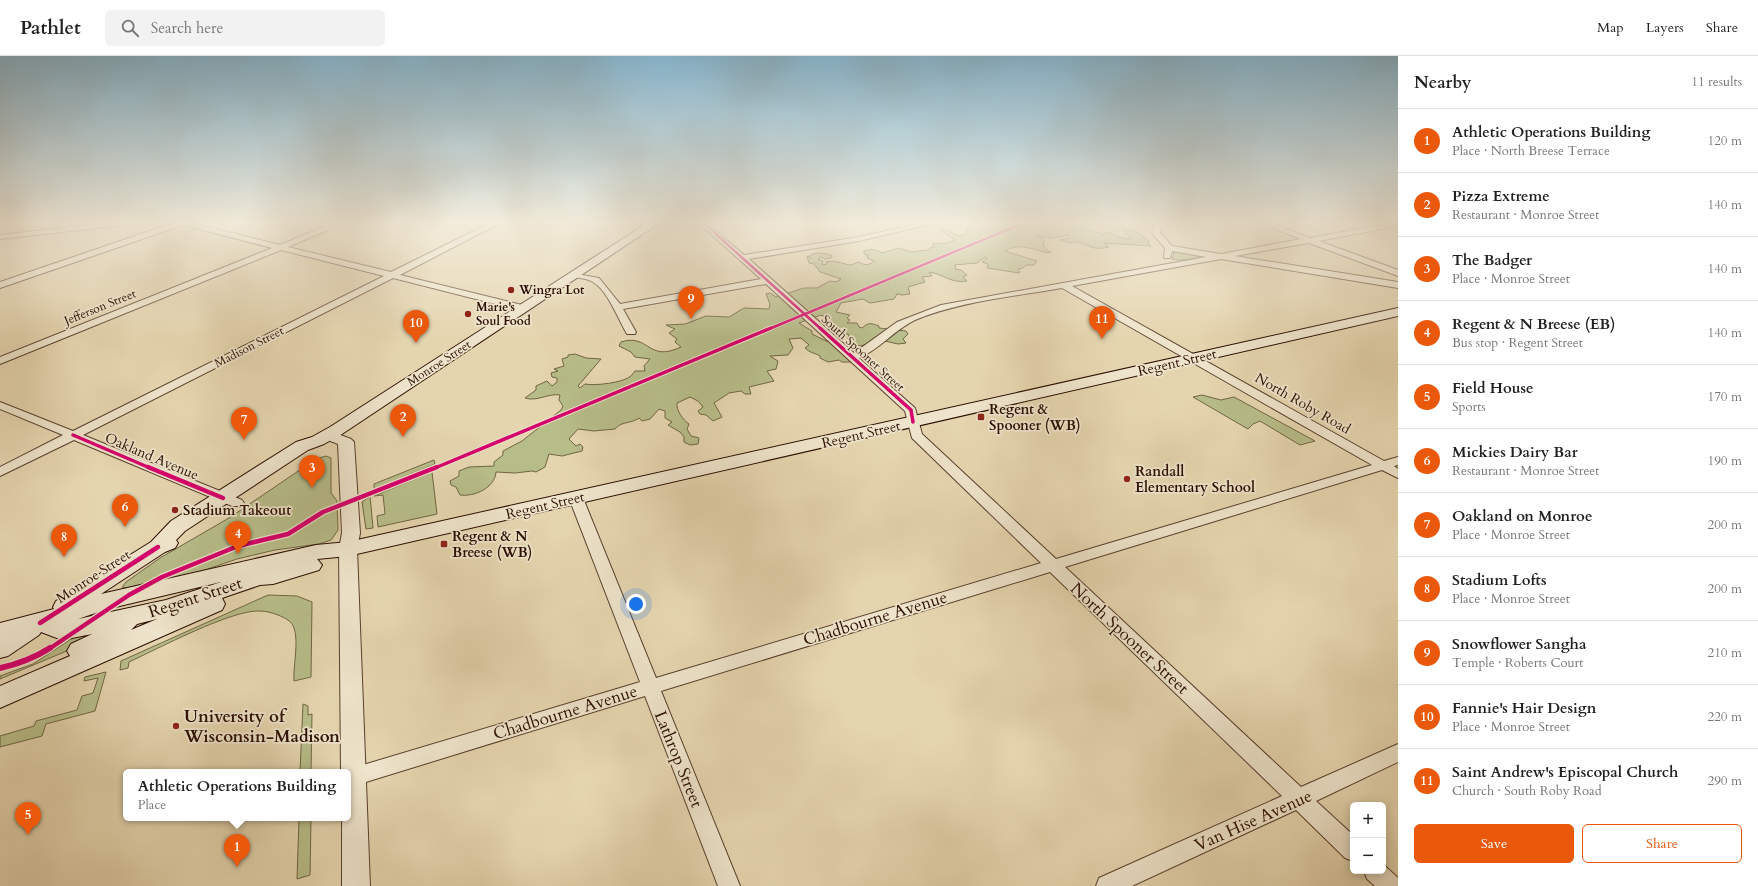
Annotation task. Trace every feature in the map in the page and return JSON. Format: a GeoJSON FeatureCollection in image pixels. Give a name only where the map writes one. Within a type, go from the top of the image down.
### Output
{"type":"FeatureCollection","features":[{"type":"Feature","properties":{"kind":"main road","name":"Monroe Street"},"geometry":{"type":"LineString","coordinates":[[0,649],[158,548],[191,532],[230,500],[316,451],[327,438],[356,417],[596,261]]}},
{"type":"Feature","properties":{"kind":"main road","name":"Regent Street"},"geometry":{"type":"LineString","coordinates":[[0,632],[40,623],[105,601],[246,568],[316,552],[348,549],[1398,312]]}},
{"type":"Feature","properties":{"kind":"main road","name":"Regent Street"},"geometry":{"type":"LineString","coordinates":[[40,623],[62,631],[168,608],[259,577],[273,576],[315,564],[348,549]]}},
{"type":"Feature","properties":{"kind":"main road"},"geometry":{"type":"LineString","coordinates":[[0,685],[86,648],[158,602],[218,582],[246,568]]}},
{"type":"Feature","properties":{"kind":"main road"},"geometry":{"type":"LineString","coordinates":[[0,697],[259,585],[273,576]]}},
{"type":"Feature","properties":{"kind":"street"},"geometry":{"type":"LineString","coordinates":[[0,285],[70,261]]}},
{"type":"Feature","properties":{"kind":"street","name":"Jefferson Street"},"geometry":{"type":"LineString","coordinates":[[0,361],[245,261]]}},
{"type":"Feature","properties":{"kind":"street"},"geometry":{"type":"LineString","coordinates":[[333,261],[523,308]]}},
{"type":"Feature","properties":{"kind":"street","name":"Madison Street"},"geometry":{"type":"LineString","coordinates":[[0,472],[419,261]]}},
{"type":"Feature","properties":{"kind":"street","name":"South Spooner Street"},"geometry":{"type":"LineString","coordinates":[[746,261],[911,410],[912,422]]}},
{"type":"Feature","properties":{"kind":"street"},"geometry":{"type":"LineString","coordinates":[[1162,267],[1164,261]]}},
{"type":"Feature","properties":{"kind":"street"},"geometry":{"type":"LineString","coordinates":[[852,357],[863,353],[870,346],[895,328],[927,312],[964,302],[1198,261]]}},
{"type":"Feature","properties":{"kind":"street"},"geometry":{"type":"LineString","coordinates":[[1243,261],[1398,286]]}},
{"type":"Feature","properties":{"kind":"street"},"geometry":{"type":"LineString","coordinates":[[1365,261],[1398,273]]}},
{"type":"Feature","properties":{"kind":"street"},"geometry":{"type":"LineString","coordinates":[[574,275],[596,281],[616,307],[631,332]]}},
{"type":"Feature","properties":{"kind":"street"},"geometry":{"type":"LineString","coordinates":[[616,307],[768,281]]}},
{"type":"Feature","properties":{"kind":"street","name":"North Roby Road"},"geometry":{"type":"LineString","coordinates":[[1063,285],[1398,474]]}},
{"type":"Feature","properties":{"kind":"street","name":"Oakland Avenue"},"geometry":{"type":"LineString","coordinates":[[0,405],[230,500]]}},
{"type":"Feature","properties":{"kind":"street","name":"North Spooner Street"},"geometry":{"type":"LineString","coordinates":[[912,422],[916,435],[1350,847]]}},
{"type":"Feature","properties":{"kind":"street"},"geometry":{"type":"LineString","coordinates":[[327,438],[346,442],[351,533],[348,549],[356,886]]}},
{"type":"Feature","properties":{"kind":"street","name":"Chadbourne Avenue"},"geometry":{"type":"LineString","coordinates":[[353,777],[1052,564],[1398,461]]}},
{"type":"Feature","properties":{"kind":"street","name":"Lathrop Street"},"geometry":{"type":"LineString","coordinates":[[576,498],[729,886]]}},
{"type":"Feature","properties":{"kind":"street","name":"Van Hise Avenue"},"geometry":{"type":"LineString","coordinates":[[1107,886],[1398,753]]}},
{"type":"Feature","properties":{"kind":"street"},"geometry":{"type":"LineString","coordinates":[[1378,874],[1390,886]]}},
{"type":"Feature","properties":{"kind":"green space"},"geometry":{"type":"Polygon","coordinates":[[[808,261],[822,261],[822,265],[827,264],[826,262],[832,261],[852,265],[859,262],[869,264],[874,261],[980,261],[977,263],[954,265],[956,267],[955,269],[961,270],[967,275],[963,277],[967,281],[962,282],[952,280],[929,272],[932,276],[922,277],[925,282],[908,287],[910,294],[897,294],[894,299],[870,303],[863,299],[841,303],[836,312],[850,315],[847,318],[850,320],[847,323],[857,323],[859,327],[862,328],[868,324],[872,324],[879,326],[879,328],[906,331],[908,334],[903,339],[906,343],[898,344],[885,341],[859,346],[848,339],[848,334],[843,335],[837,330],[832,332],[825,330],[824,327],[827,325],[821,323],[827,318],[821,315],[799,323],[812,331],[812,334],[826,341],[831,341],[853,362],[842,362],[839,360],[828,362],[805,348],[809,345],[801,338],[789,339],[793,348],[788,355],[770,356],[778,361],[776,369],[767,371],[774,381],[749,387],[751,394],[745,394],[741,391],[729,393],[714,403],[722,417],[713,421],[706,415],[700,414],[698,411],[703,407],[698,401],[690,397],[677,403],[680,415],[689,424],[687,429],[691,436],[699,438],[698,444],[690,445],[684,442],[684,437],[680,432],[668,425],[672,422],[665,418],[665,411],[659,409],[650,419],[642,421],[639,418],[617,426],[615,429],[594,431],[578,429],[569,439],[576,446],[580,444],[583,447],[582,451],[562,456],[549,454],[545,467],[536,472],[496,472],[495,478],[488,487],[477,493],[466,495],[460,495],[456,487],[451,485],[450,481],[459,476],[459,471],[469,467],[494,466],[494,462],[503,455],[503,451],[522,441],[561,410],[563,406],[559,400],[560,395],[551,395],[534,399],[525,398],[536,390],[536,386],[547,381],[552,386],[557,382],[557,378],[552,377],[551,373],[558,371],[554,369],[564,366],[562,359],[568,357],[568,355],[575,354],[586,358],[601,359],[578,386],[580,388],[585,384],[601,384],[622,380],[631,376],[635,371],[645,371],[644,366],[650,359],[635,357],[631,352],[619,346],[621,342],[631,340],[638,341],[661,352],[670,351],[681,347],[675,342],[677,339],[669,333],[675,329],[666,325],[685,324],[706,316],[729,317],[744,308],[769,309],[770,304],[766,294],[770,293],[776,297],[804,288],[817,288],[830,281],[836,282],[841,279],[820,272],[814,264],[809,263],[808,261]]]}},
{"type":"Feature","properties":{"kind":"green space"},"geometry":{"type":"Polygon","coordinates":[[[984,261],[1037,261],[1034,265],[1026,265],[1023,268],[1018,269],[1020,272],[1019,273],[987,268],[988,264],[982,262],[984,261]]]}},
{"type":"Feature","properties":{"kind":"green space"},"geometry":{"type":"Polygon","coordinates":[[[1202,395],[1221,400],[1234,397],[1315,441],[1300,445],[1260,421],[1253,424],[1248,429],[1193,397],[1202,395]]]}},
{"type":"Feature","properties":{"kind":"green space"},"geometry":{"type":"Polygon","coordinates":[[[326,456],[331,458],[331,493],[337,501],[338,530],[331,540],[319,544],[275,550],[237,559],[202,571],[127,588],[122,587],[126,582],[160,558],[229,518],[316,459],[326,456]]]}},
{"type":"Feature","properties":{"kind":"green space"},"geometry":{"type":"Polygon","coordinates":[[[434,460],[435,464],[374,489],[374,484],[434,460]]]}},
{"type":"Feature","properties":{"kind":"green space"},"geometry":{"type":"Polygon","coordinates":[[[432,472],[437,514],[378,527],[377,516],[385,514],[383,495],[374,496],[432,472]]]}},
{"type":"Feature","properties":{"kind":"green space"},"geometry":{"type":"Polygon","coordinates":[[[370,496],[373,528],[366,529],[362,502],[370,496]]]}},
{"type":"Feature","properties":{"kind":"green space"},"geometry":{"type":"Polygon","coordinates":[[[268,595],[297,596],[312,602],[311,677],[294,681],[296,640],[292,623],[278,615],[260,611],[232,616],[195,631],[129,662],[128,668],[120,670],[121,661],[268,595]]]}},
{"type":"Feature","properties":{"kind":"green space"},"geometry":{"type":"Polygon","coordinates":[[[92,632],[92,635],[69,650],[0,679],[0,676],[33,664],[74,637],[92,632]]]}},
{"type":"Feature","properties":{"kind":"green space"},"geometry":{"type":"Polygon","coordinates":[[[106,672],[95,711],[46,724],[42,736],[0,747],[0,736],[34,726],[36,721],[77,710],[82,696],[93,693],[98,678],[84,681],[85,677],[106,672]]]}},
{"type":"Feature","properties":{"kind":"green space"},"geometry":{"type":"Polygon","coordinates":[[[303,704],[308,706],[308,715],[312,714],[311,769],[300,769],[303,704]]]}},
{"type":"Feature","properties":{"kind":"green space"},"geometry":{"type":"Polygon","coordinates":[[[299,821],[311,821],[310,875],[297,879],[299,821]]]}},
{"type":"Feature","properties":{"kind":"cycle path"},"geometry":{"type":"LineString","coordinates":[[746,261],[911,410],[913,422]]}},
{"type":"Feature","properties":{"kind":"cycle path"},"geometry":{"type":"LineString","coordinates":[[0,668],[16,665],[36,657],[129,595],[162,577],[238,546],[288,534],[323,512],[431,469],[933,261]]}},
{"type":"Feature","properties":{"kind":"cycle path"},"geometry":{"type":"LineString","coordinates":[[73,435],[223,498]]}},
{"type":"Feature","properties":{"kind":"cycle path"},"geometry":{"type":"LineString","coordinates":[[40,623],[158,547]]}},
{"type":"Feature","properties":{"kind":"place","name":"Wingra Lot"},"geometry":{"type":"Point","coordinates":[511,290]}},
{"type":"Feature","properties":{"kind":"place","name":"Marie's Soul Food"},"geometry":{"type":"Point","coordinates":[468,314]}},
{"type":"Feature","properties":{"kind":"place","name":"Snowflower Sangha"},"geometry":{"type":"Point","coordinates":[691,319]}},
{"type":"Feature","properties":{"kind":"place","name":"Saint Andrew's Episcopal Church"},"geometry":{"type":"Point","coordinates":[1102,339]}},
{"type":"Feature","properties":{"kind":"place","name":"Fannie's Hair Design"},"geometry":{"type":"Point","coordinates":[416,343]}},
{"type":"Feature","properties":{"kind":"place","name":"Regent & Spooner (WB)"},"geometry":{"type":"Point","coordinates":[981,417]}},
{"type":"Feature","properties":{"kind":"place","name":"Pizza Extreme"},"geometry":{"type":"Point","coordinates":[403,437]}},
{"type":"Feature","properties":{"kind":"place","name":"Oakland on Monroe"},"geometry":{"type":"Point","coordinates":[244,440]}},
{"type":"Feature","properties":{"kind":"place","name":"Randall Elementary School"},"geometry":{"type":"Point","coordinates":[1127,479]}},
{"type":"Feature","properties":{"kind":"place","name":"The Badger"},"geometry":{"type":"Point","coordinates":[312,488]}},
{"type":"Feature","properties":{"kind":"place","name":"Stadium Takeout"},"geometry":{"type":"Point","coordinates":[175,510]}},
{"type":"Feature","properties":{"kind":"place","name":"Mickies Dairy Bar"},"geometry":{"type":"Point","coordinates":[125,527]}},
{"type":"Feature","properties":{"kind":"place","name":"Regent & N Breese (WB)"},"geometry":{"type":"Point","coordinates":[444,544]}},
{"type":"Feature","properties":{"kind":"place","name":"Regent & N Breese (EB)"},"geometry":{"type":"Point","coordinates":[238,554]}},
{"type":"Feature","properties":{"kind":"place","name":"Stadium Lofts"},"geometry":{"type":"Point","coordinates":[64,557]}},
{"type":"Feature","properties":{"kind":"place","name":"University of Wisconsin-Madison"},"geometry":{"type":"Point","coordinates":[176,726]}},
{"type":"Feature","properties":{"kind":"place","name":"Field House"},"geometry":{"type":"Point","coordinates":[28,835]}},
{"type":"Feature","properties":{"kind":"place","name":"Athletic Operations Building"},"geometry":{"type":"Point","coordinates":[237,867]}}]}
